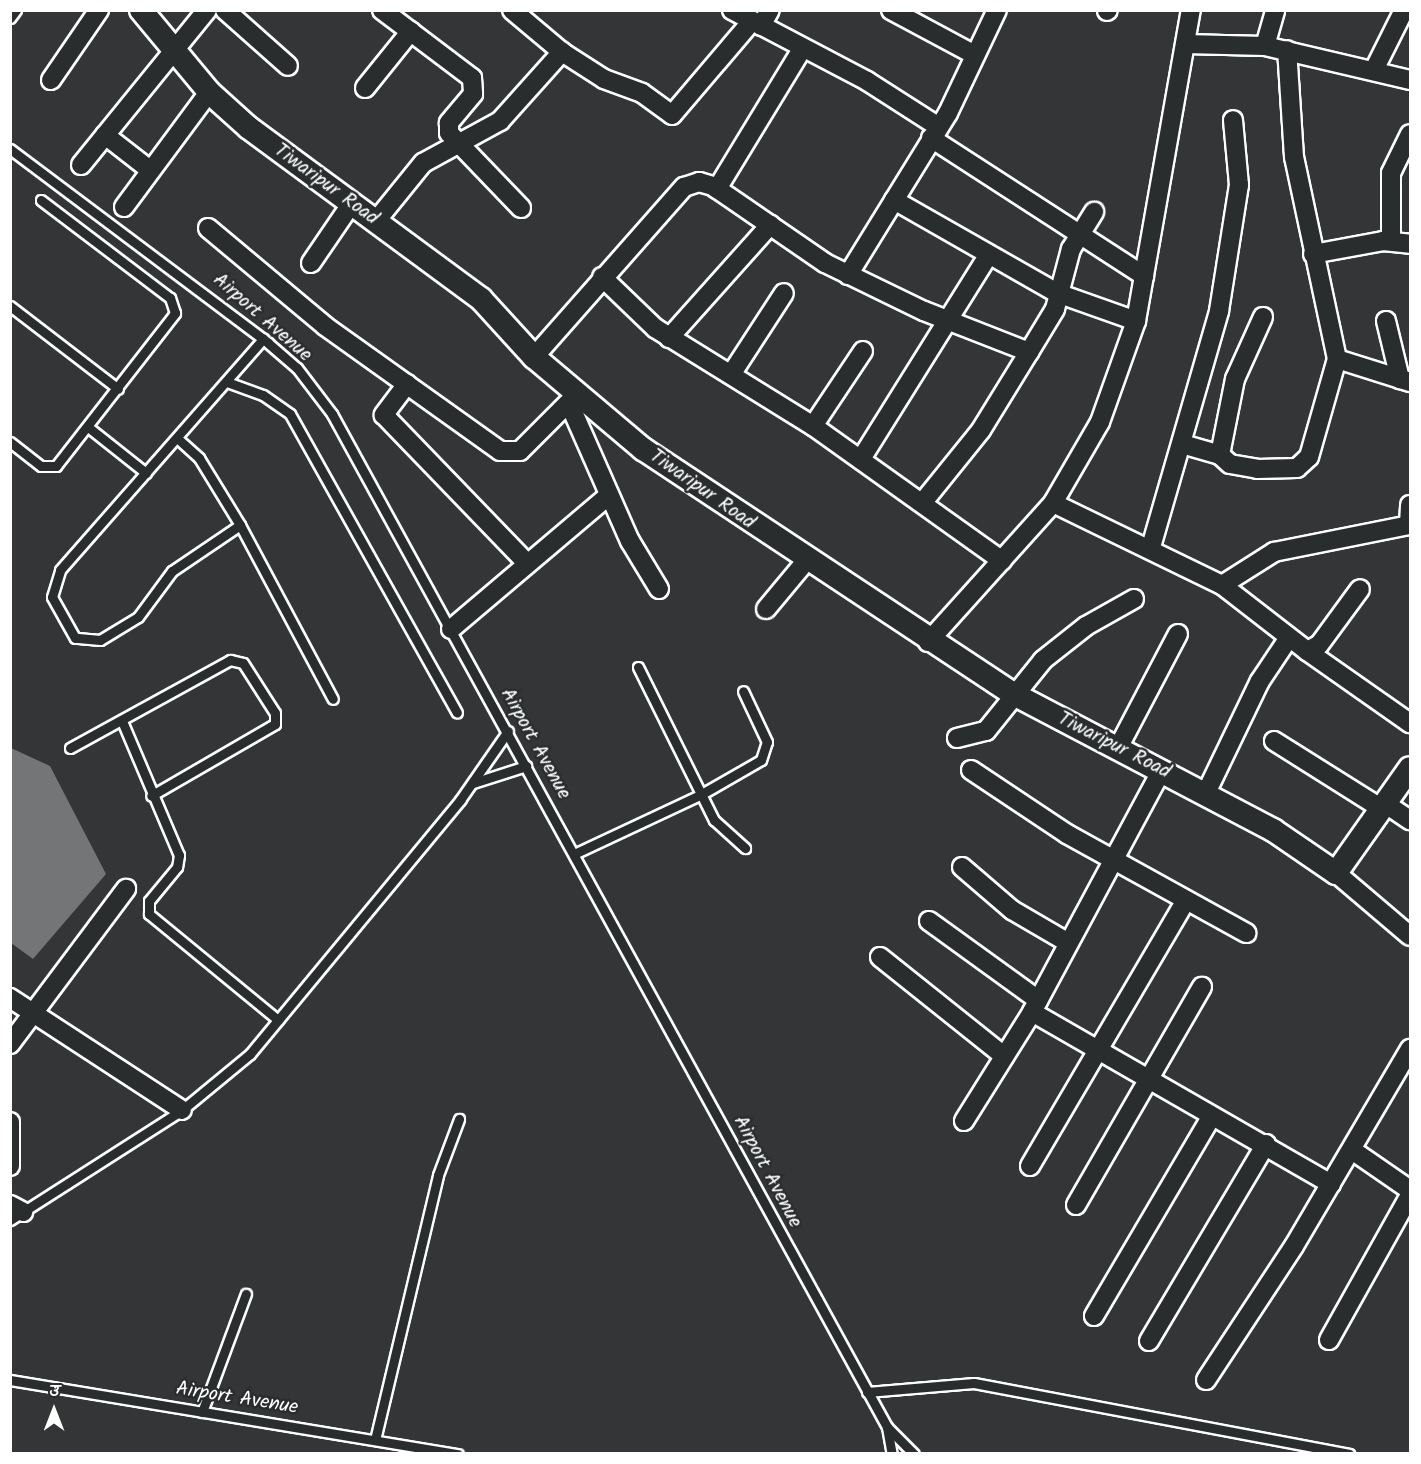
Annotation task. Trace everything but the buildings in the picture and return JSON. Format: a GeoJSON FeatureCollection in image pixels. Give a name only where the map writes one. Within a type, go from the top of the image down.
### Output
{"type":"FeatureCollection","features":[{"type":"Feature","properties":{"kind":"street"},"geometry":{"type":"LineString","coordinates":[[51,81],[99,10]]}},
{"type":"Feature","properties":{"kind":"street","name":"Tiwaripur Road"},"geometry":{"type":"LineString","coordinates":[[141,10],[209,92],[249,128],[481,299],[572,399],[669,468],[928,642],[1012,693],[1117,750],[1206,793],[1336,873]]}},
{"type":"Feature","properties":{"kind":"street"},"geometry":{"type":"LineString","coordinates":[[81,165],[207,10]]}},
{"type":"Feature","properties":{"kind":"street"},"geometry":{"type":"LineString","coordinates":[[225,10],[288,66]]}},
{"type":"Feature","properties":{"kind":"street"},"geometry":{"type":"LineString","coordinates":[[382,10],[475,83],[473,94],[449,123],[457,146],[521,208]]}},
{"type":"Feature","properties":{"kind":"street"},"geometry":{"type":"LineString","coordinates":[[513,10],[562,52],[675,115],[761,19]]}},
{"type":"Feature","properties":{"kind":"street"},"geometry":{"type":"LineString","coordinates":[[732,10],[761,19],[802,49],[935,132],[1144,276]]}},
{"type":"Feature","properties":{"kind":"street"},"geometry":{"type":"LineString","coordinates":[[891,10],[975,55]]}},
{"type":"Feature","properties":{"kind":"street"},"geometry":{"type":"LineString","coordinates":[[848,275],[935,132],[997,10]]}},
{"type":"Feature","properties":{"kind":"street"},"geometry":{"type":"LineString","coordinates":[[928,642],[1053,503],[1100,422],[1136,321],[1191,10]]}},
{"type":"Feature","properties":{"kind":"street"},"geometry":{"type":"LineString","coordinates":[[1265,46],[1275,10]]}},
{"type":"Feature","properties":{"kind":"street"},"geometry":{"type":"LineString","coordinates":[[1375,68],[1404,10]]}},
{"type":"Feature","properties":{"kind":"street"},"geometry":{"type":"LineString","coordinates":[[365,88],[411,31]]}},
{"type":"Feature","properties":{"kind":"street"},"geometry":{"type":"LineString","coordinates":[[1185,44],[1265,46],[1375,68],[1410,80]]}},
{"type":"Feature","properties":{"kind":"street"},"geometry":{"type":"LineString","coordinates":[[717,189],[802,49]]}},
{"type":"Feature","properties":{"kind":"street"},"geometry":{"type":"LineString","coordinates":[[1182,444],[1220,455],[1230,464],[1257,470],[1303,466],[1332,392],[1337,359],[1313,254],[1289,122],[1287,50]]}},
{"type":"Feature","properties":{"kind":"street"},"geometry":{"type":"LineString","coordinates":[[376,221],[423,163],[500,120],[562,52]]}},
{"type":"Feature","properties":{"kind":"street"},"geometry":{"type":"LineString","coordinates":[[124,207],[209,92]]}},
{"type":"Feature","properties":{"kind":"street"},"geometry":{"type":"LineString","coordinates":[[1151,547],[1219,312],[1237,206],[1233,120]]}},
{"type":"Feature","properties":{"kind":"street"},"geometry":{"type":"LineString","coordinates":[[1391,241],[1391,173],[1410,134]]}},
{"type":"Feature","properties":{"kind":"street"},"geometry":{"type":"LineString","coordinates":[[105,135],[150,170]]}},
{"type":"Feature","properties":{"kind":"street"},"geometry":{"type":"LineString","coordinates":[[534,357],[602,277],[684,187],[699,182],[717,189],[848,275],[952,322],[1029,352]]}},
{"type":"Feature","properties":{"kind":"street"},"geometry":{"type":"LineString","coordinates":[[894,200],[987,257],[1057,293],[1136,321]]}},
{"type":"Feature","properties":{"kind":"street"},"geometry":{"type":"LineString","coordinates":[[311,262],[352,203]]}},
{"type":"Feature","properties":{"kind":"street"},"geometry":{"type":"LineString","coordinates":[[923,502],[981,430],[1029,352],[1054,309],[1057,293],[1081,233],[1094,212]]}},
{"type":"Feature","properties":{"kind":"street"},"geometry":{"type":"LineString","coordinates":[[669,338],[770,225]]}},
{"type":"Feature","properties":{"kind":"street"},"geometry":{"type":"LineString","coordinates":[[208,228],[325,326],[507,453],[520,451],[572,399],[608,496],[659,589]]}},
{"type":"Feature","properties":{"kind":"street"},"geometry":{"type":"LineString","coordinates":[[1313,254],[1391,241],[1410,244]]}},
{"type":"Feature","properties":{"kind":"street"},"geometry":{"type":"LineString","coordinates":[[952,322],[987,257]]}},
{"type":"Feature","properties":{"kind":"street"},"geometry":{"type":"LineString","coordinates":[[602,277],[669,338],[732,373],[813,426],[923,502],[1002,561]]}},
{"type":"Feature","properties":{"kind":"street"},"geometry":{"type":"LineString","coordinates":[[732,373],[784,293]]}},
{"type":"Feature","properties":{"kind":"street"},"geometry":{"type":"LineString","coordinates":[[1220,455],[1235,379],[1263,318]]}},
{"type":"Feature","properties":{"kind":"street"},"geometry":{"type":"LineString","coordinates":[[1386,321],[1405,381]]}},
{"type":"Feature","properties":{"kind":"street"},"geometry":{"type":"LineString","coordinates":[[861,459],[942,322],[952,322]]}},
{"type":"Feature","properties":{"kind":"street"},"geometry":{"type":"LineString","coordinates":[[813,426],[863,351]]}},
{"type":"Feature","properties":{"kind":"street"},"geometry":{"type":"LineString","coordinates":[[1337,359],[1405,381]]}},
{"type":"Feature","properties":{"kind":"street"},"geometry":{"type":"LineString","coordinates":[[407,384],[384,415],[527,563]]}},
{"type":"Feature","properties":{"kind":"street"},"geometry":{"type":"LineString","coordinates":[[451,629],[608,496]]}},
{"type":"Feature","properties":{"kind":"street"},"geometry":{"type":"LineString","coordinates":[[1053,503],[1151,547],[1222,585],[1288,639],[1410,723]]}},
{"type":"Feature","properties":{"kind":"street"},"geometry":{"type":"LineString","coordinates":[[1222,585],[1274,552],[1410,525],[1410,505]]}},
{"type":"Feature","properties":{"kind":"street"},"geometry":{"type":"LineString","coordinates":[[766,609],[806,561]]}},
{"type":"Feature","properties":{"kind":"street"},"geometry":{"type":"LineString","coordinates":[[1307,651],[1319,645],[1360,589]]}},
{"type":"Feature","properties":{"kind":"street"},"geometry":{"type":"LineString","coordinates":[[957,738],[986,731],[1012,693],[1064,642],[1134,600]]}},
{"type":"Feature","properties":{"kind":"street"},"geometry":{"type":"LineString","coordinates":[[1117,750],[1178,634]]}},
{"type":"Feature","properties":{"kind":"street"},"geometry":{"type":"LineString","coordinates":[[1206,793],[1260,681],[1288,639]]}},
{"type":"Feature","properties":{"kind":"street"},"geometry":{"type":"LineString","coordinates":[[1274,741],[1384,807],[1410,820]]}},
{"type":"Feature","properties":{"kind":"street"},"geometry":{"type":"LineString","coordinates":[[1410,768],[1336,873],[1410,936]]}},
{"type":"Feature","properties":{"kind":"street"},"geometry":{"type":"LineString","coordinates":[[971,770],[1111,858],[1246,933]]}},
{"type":"Feature","properties":{"kind":"street"},"geometry":{"type":"LineString","coordinates":[[964,1121],[1035,1006],[1111,858],[1161,771]]}},
{"type":"Feature","properties":{"kind":"street"},"geometry":{"type":"LineString","coordinates":[[962,867],[1012,910],[1067,942]]}},
{"type":"Feature","properties":{"kind":"street"},"geometry":{"type":"LineString","coordinates":[[10,1044],[35,1015],[126,889]]}},
{"type":"Feature","properties":{"kind":"street"},"geometry":{"type":"LineString","coordinates":[[1030,1166],[1100,1053],[1186,900]]}},
{"type":"Feature","properties":{"kind":"street"},"geometry":{"type":"LineString","coordinates":[[929,921],[1035,1006],[1100,1053],[1266,1144],[1331,1184]]}},
{"type":"Feature","properties":{"kind":"street"},"geometry":{"type":"LineString","coordinates":[[880,957],[1004,1056]]}},
{"type":"Feature","properties":{"kind":"street"},"geometry":{"type":"LineString","coordinates":[[1076,1205],[1146,1080],[1202,987]]}},
{"type":"Feature","properties":{"kind":"street"},"geometry":{"type":"LineString","coordinates":[[10,998],[182,1110]]}},
{"type":"Feature","properties":{"kind":"street"},"geometry":{"type":"LineString","coordinates":[[1206,1380],[1352,1150],[1410,1049]]}},
{"type":"Feature","properties":{"kind":"street"},"geometry":{"type":"LineString","coordinates":[[1094,1316],[1212,1116]]}},
{"type":"Feature","properties":{"kind":"street"},"geometry":{"type":"LineString","coordinates":[[10,1122],[10,1166]]}},
{"type":"Feature","properties":{"kind":"street"},"geometry":{"type":"LineString","coordinates":[[1149,1341],[1266,1144]]}},
{"type":"Feature","properties":{"kind":"street"},"geometry":{"type":"LineString","coordinates":[[1352,1150],[1410,1190]]}},
{"type":"Feature","properties":{"kind":"street"},"geometry":{"type":"LineString","coordinates":[[1329,1340],[1410,1195]]}},
{"type":"Feature","properties":{"kind":"lane"},"geometry":{"type":"LineString","coordinates":[[10,18],[16,10]]}},
{"type":"Feature","properties":{"kind":"lane","name":"Airport Avenue"},"geometry":{"type":"LineString","coordinates":[[10,149],[263,339],[297,368],[332,414],[508,731],[867,1392],[887,1427],[914,1454]]}},
{"type":"Feature","properties":{"kind":"lane"},"geometry":{"type":"LineString","coordinates":[[10,442],[49,468],[88,427],[172,324],[175,304],[41,200]]}},
{"type":"Feature","properties":{"kind":"lane"},"geometry":{"type":"LineString","coordinates":[[10,306],[118,389]]}},
{"type":"Feature","properties":{"kind":"lane"},"geometry":{"type":"LineString","coordinates":[[240,525],[172,571],[128,626],[89,643],[75,638],[52,597],[54,579],[263,339]]}},
{"type":"Feature","properties":{"kind":"lane"},"geometry":{"type":"LineString","coordinates":[[227,382],[263,395],[290,414],[457,713]]}},
{"type":"Feature","properties":{"kind":"lane"},"geometry":{"type":"LineString","coordinates":[[88,427],[146,473]]}},
{"type":"Feature","properties":{"kind":"lane"},"geometry":{"type":"LineString","coordinates":[[177,438],[199,458],[240,525],[333,699]]}},
{"type":"Feature","properties":{"kind":"lane"},"geometry":{"type":"LineString","coordinates":[[70,748],[235,659],[248,669],[275,713],[273,727],[151,796]]}},
{"type":"Feature","properties":{"kind":"lane"},"geometry":{"type":"LineString","coordinates":[[638,667],[714,820],[746,848]]}},
{"type":"Feature","properties":{"kind":"lane"},"geometry":{"type":"LineString","coordinates":[[574,854],[750,770],[767,750],[743,691]]}},
{"type":"Feature","properties":{"kind":"lane"},"geometry":{"type":"LineString","coordinates":[[122,721],[179,861],[149,901],[149,914],[278,1020]]}},
{"type":"Feature","properties":{"kind":"lane"},"geometry":{"type":"LineString","coordinates":[[15,1212],[182,1110],[219,1083],[278,1020],[473,783],[508,731]]}},
{"type":"Feature","properties":{"kind":"lane"},"geometry":{"type":"LineString","coordinates":[[473,783],[526,766]]}},
{"type":"Feature","properties":{"kind":"lane"},"geometry":{"type":"LineString","coordinates":[[375,1440],[438,1175],[459,1119]]}},
{"type":"Feature","properties":{"kind":"lane"},"geometry":{"type":"LineString","coordinates":[[202,1412],[246,1294]]}},
{"type":"Feature","properties":{"kind":"lane","name":"Airport Avenue"},"geometry":{"type":"LineString","coordinates":[[10,1380],[458,1454]]}},
{"type":"Feature","properties":{"kind":"lane"},"geometry":{"type":"LineString","coordinates":[[867,1392],[974,1383],[1349,1454]]}},
{"type":"Feature","properties":{"kind":"lane"},"geometry":{"type":"LineString","coordinates":[[887,1427],[892,1454]]}},
{"type":"Feature","properties":{"kind":"shaded area"},"geometry":{"type":"Polygon","coordinates":[[[11,748],[50,766],[106,874],[33,959],[11,943],[11,748]]]}}]}
